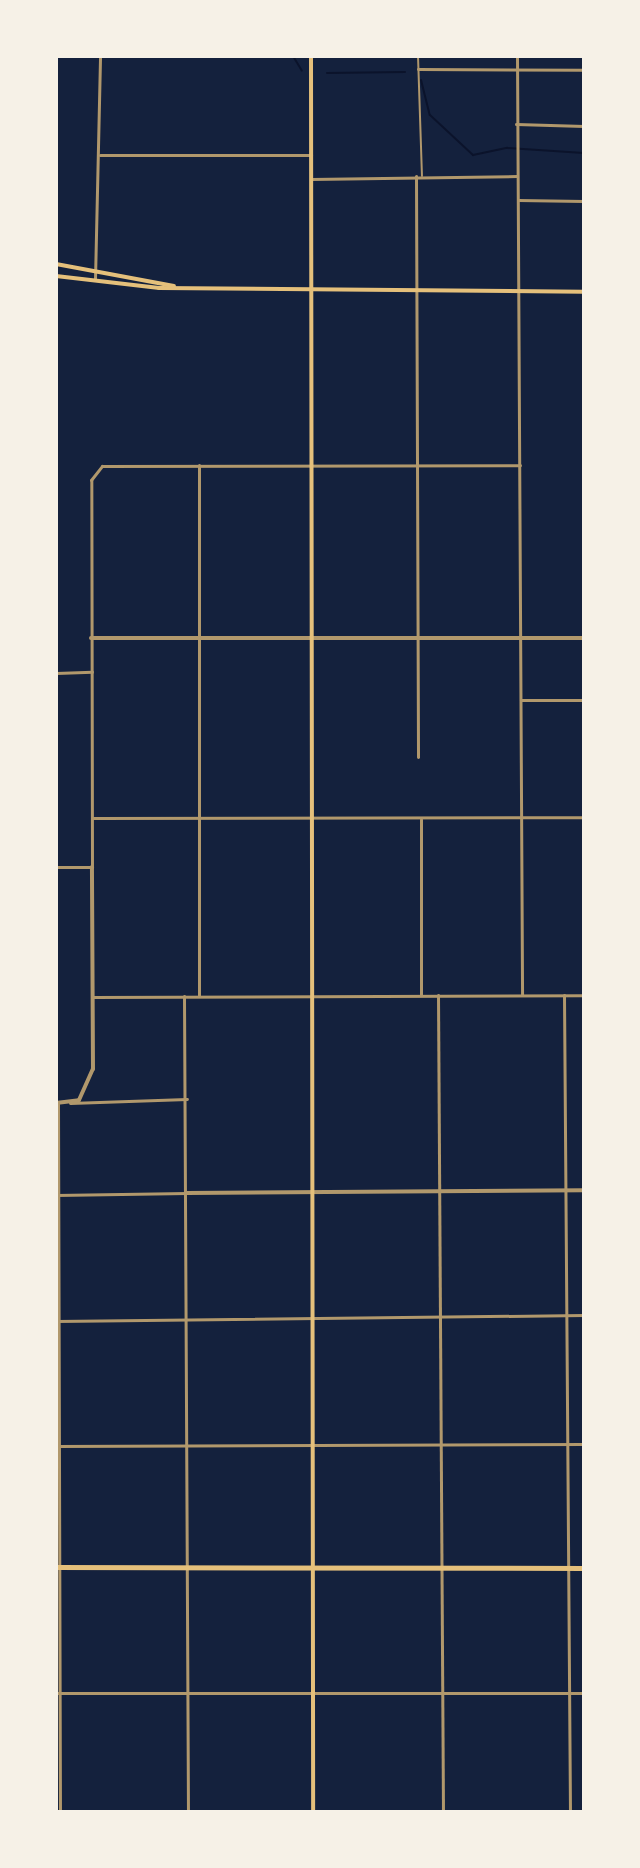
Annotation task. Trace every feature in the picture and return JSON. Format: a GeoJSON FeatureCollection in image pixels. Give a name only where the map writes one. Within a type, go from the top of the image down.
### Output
{"type":"FeatureCollection","features":[{"type":"Feature","properties":{"kind":"highway"},"geometry":{"type":"LineString","coordinates":[[58,1567],[584,1568]]}},
{"type":"Feature","properties":{"kind":"main road"},"geometry":{"type":"LineString","coordinates":[[311,56],[313,638],[309,818],[313,1812]]}},
{"type":"Feature","properties":{"kind":"main road"},"geometry":{"type":"LineString","coordinates":[[56,264],[96,268],[180,288]]}},
{"type":"Feature","properties":{"kind":"main road"},"geometry":{"type":"LineString","coordinates":[[56,276],[180,288],[519,296],[584,292]]}},
{"type":"Feature","properties":{"kind":"street"},"geometry":{"type":"LineString","coordinates":[[95,279],[100,56]]}},
{"type":"Feature","properties":{"kind":"street"},"geometry":{"type":"LineString","coordinates":[[517,56],[522,995]]}},
{"type":"Feature","properties":{"kind":"street"},"geometry":{"type":"LineString","coordinates":[[418,69],[584,70]]}},
{"type":"Feature","properties":{"kind":"street"},"geometry":{"type":"LineString","coordinates":[[516,124],[584,126]]}},
{"type":"Feature","properties":{"kind":"street"},"geometry":{"type":"LineString","coordinates":[[100,155],[311,155]]}},
{"type":"Feature","properties":{"kind":"street"},"geometry":{"type":"LineString","coordinates":[[416,176],[420,638],[418,757]]}},
{"type":"Feature","properties":{"kind":"street"},"geometry":{"type":"LineString","coordinates":[[311,179],[517,176]]}},
{"type":"Feature","properties":{"kind":"street"},"geometry":{"type":"LineString","coordinates":[[518,200],[584,201]]}},
{"type":"Feature","properties":{"kind":"street"},"geometry":{"type":"LineString","coordinates":[[199,465],[199,996]]}},
{"type":"Feature","properties":{"kind":"street"},"geometry":{"type":"LineString","coordinates":[[70,1103],[90,1082],[93,997],[91,480],[102,466],[520,465]]}},
{"type":"Feature","properties":{"kind":"street"},"geometry":{"type":"LineString","coordinates":[[91,638],[584,638]]}},
{"type":"Feature","properties":{"kind":"street"},"geometry":{"type":"LineString","coordinates":[[56,673],[92,672]]}},
{"type":"Feature","properties":{"kind":"street"},"geometry":{"type":"LineString","coordinates":[[521,700],[584,700]]}},
{"type":"Feature","properties":{"kind":"street"},"geometry":{"type":"LineString","coordinates":[[92,818],[584,817]]}},
{"type":"Feature","properties":{"kind":"street"},"geometry":{"type":"LineString","coordinates":[[421,818],[421,995]]}},
{"type":"Feature","properties":{"kind":"street"},"geometry":{"type":"LineString","coordinates":[[56,867],[92,867]]}},
{"type":"Feature","properties":{"kind":"street"},"geometry":{"type":"LineString","coordinates":[[438,995],[435,1315],[443,1812]]}},
{"type":"Feature","properties":{"kind":"street"},"geometry":{"type":"LineString","coordinates":[[564,995],[563,1190],[570,1812]]}},
{"type":"Feature","properties":{"kind":"street"},"geometry":{"type":"LineString","coordinates":[[93,997],[584,995]]}},
{"type":"Feature","properties":{"kind":"street"},"geometry":{"type":"LineString","coordinates":[[184,996],[187,1099],[188,1812]]}},
{"type":"Feature","properties":{"kind":"street"},"geometry":{"type":"LineString","coordinates":[[60,1812],[57,1103],[187,1099]]}},
{"type":"Feature","properties":{"kind":"street"},"geometry":{"type":"LineString","coordinates":[[57,1195],[584,1190]]}},
{"type":"Feature","properties":{"kind":"street"},"geometry":{"type":"LineString","coordinates":[[58,1320],[584,1315]]}},
{"type":"Feature","properties":{"kind":"street"},"geometry":{"type":"LineString","coordinates":[[58,1446],[584,1444]]}},
{"type":"Feature","properties":{"kind":"street"},"geometry":{"type":"LineString","coordinates":[[58,1693],[584,1693]]}},
{"type":"Feature","properties":{"kind":"lane"},"geometry":{"type":"LineString","coordinates":[[418,56],[422,176]]}},
{"type":"Feature","properties":{"kind":"waterway"},"geometry":{"type":"LineString","coordinates":[[293,56],[302,71]]}},
{"type":"Feature","properties":{"kind":"waterway"},"geometry":{"type":"LineString","coordinates":[[327,73],[405,72]]}},
{"type":"Feature","properties":{"kind":"waterway"},"geometry":{"type":"LineString","coordinates":[[421,80],[430,115],[473,155],[507,148],[584,153]]}}]}
